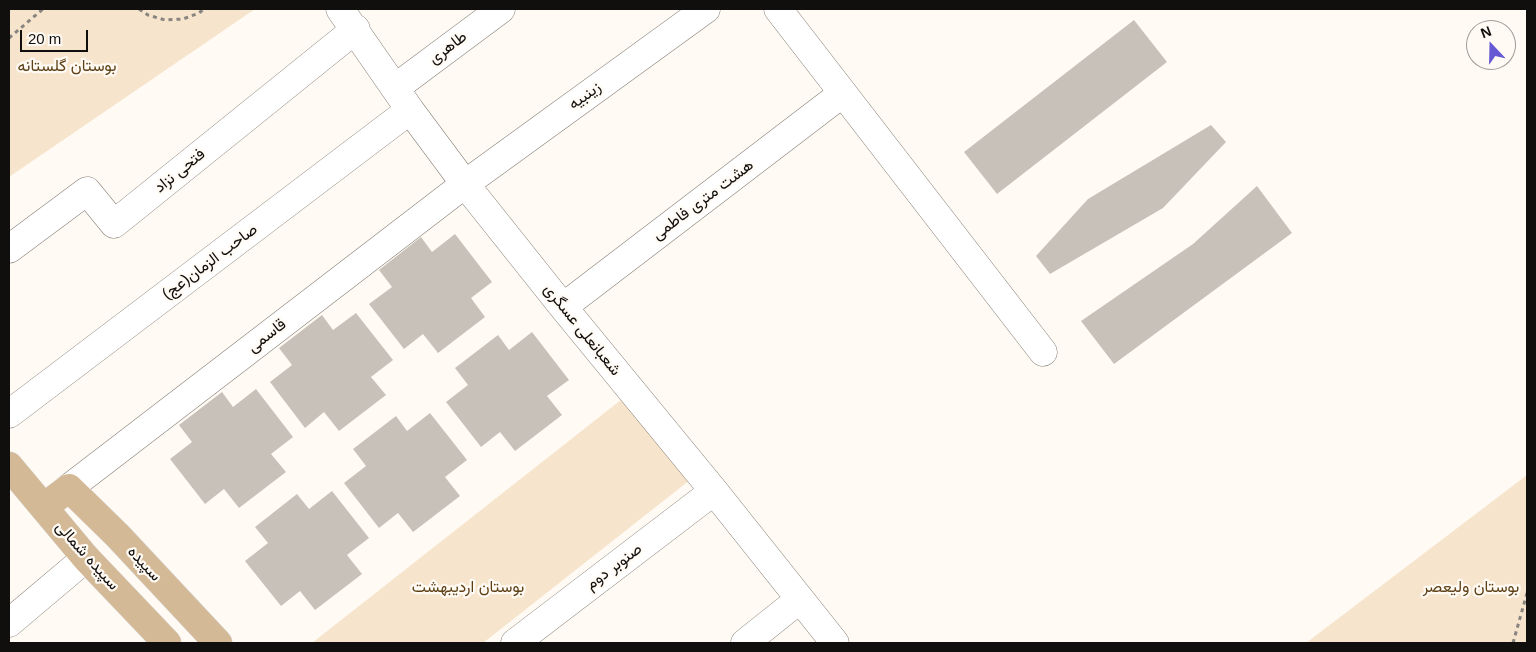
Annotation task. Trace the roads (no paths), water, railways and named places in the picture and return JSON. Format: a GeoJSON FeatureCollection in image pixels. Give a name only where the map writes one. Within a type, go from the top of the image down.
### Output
{"type":"FeatureCollection","features":[{"type":"Feature","properties":{"kind":"main road","name":"سپیده شمالی"},"geometry":{"type":"LineString","coordinates":[[9,466],[86,558],[168,643]]}},
{"type":"Feature","properties":{"kind":"main road"},"geometry":{"type":"LineString","coordinates":[[44,507],[69,488]]}},
{"type":"Feature","properties":{"kind":"main road","name":"سپیده"},"geometry":{"type":"LineString","coordinates":[[69,488],[118,536],[218,643]]}},
{"type":"Feature","properties":{"kind":"street","name":"طاهری"},"geometry":{"type":"LineString","coordinates":[[395,88],[501,9]]}},
{"type":"Feature","properties":{"kind":"street","name":"زینبیه"},"geometry":{"type":"LineString","coordinates":[[465,184],[706,9]]}},
{"type":"Feature","properties":{"kind":"street"},"geometry":{"type":"LineString","coordinates":[[778,9],[1043,352]]}},
{"type":"Feature","properties":{"kind":"street","name":"شعبانعلی عسگری"},"geometry":{"type":"LineString","coordinates":[[348,19],[410,110],[465,184],[835,643]]}},
{"type":"Feature","properties":{"kind":"street","name":"فتحی نزاد"},"geometry":{"type":"LineString","coordinates":[[9,249],[87,191],[114,224],[348,19]]}},
{"type":"Feature","properties":{"kind":"street","name":"هشت متری فاطمی"},"geometry":{"type":"LineString","coordinates":[[563,307],[843,93]]}},
{"type":"Feature","properties":{"kind":"street","name":"صاحب الزمان(عج)"},"geometry":{"type":"LineString","coordinates":[[9,414],[410,110]]}},
{"type":"Feature","properties":{"kind":"street","name":"قاسمی"},"geometry":{"type":"LineString","coordinates":[[69,488],[465,184]]}},
{"type":"Feature","properties":{"kind":"street","name":"صنوبر دوم"},"geometry":{"type":"LineString","coordinates":[[515,643],[714,491]]}},
{"type":"Feature","properties":{"kind":"street"},"geometry":{"type":"LineString","coordinates":[[9,623],[86,558]]}},
{"type":"Feature","properties":{"kind":"street"},"geometry":{"type":"LineString","coordinates":[[745,643],[800,599]]}},
{"type":"Feature","properties":{"kind":"park label","name":"بوستان گلستانه"},"geometry":{"type":"Point","coordinates":[67,67]}},
{"type":"Feature","properties":{"kind":"park label","name":"بوستان اردیبهشت"},"geometry":{"type":"Point","coordinates":[468,588]}},
{"type":"Feature","properties":{"kind":"park label","name":"بوستان ولیعصر"},"geometry":{"type":"Point","coordinates":[1471,588]}}]}
